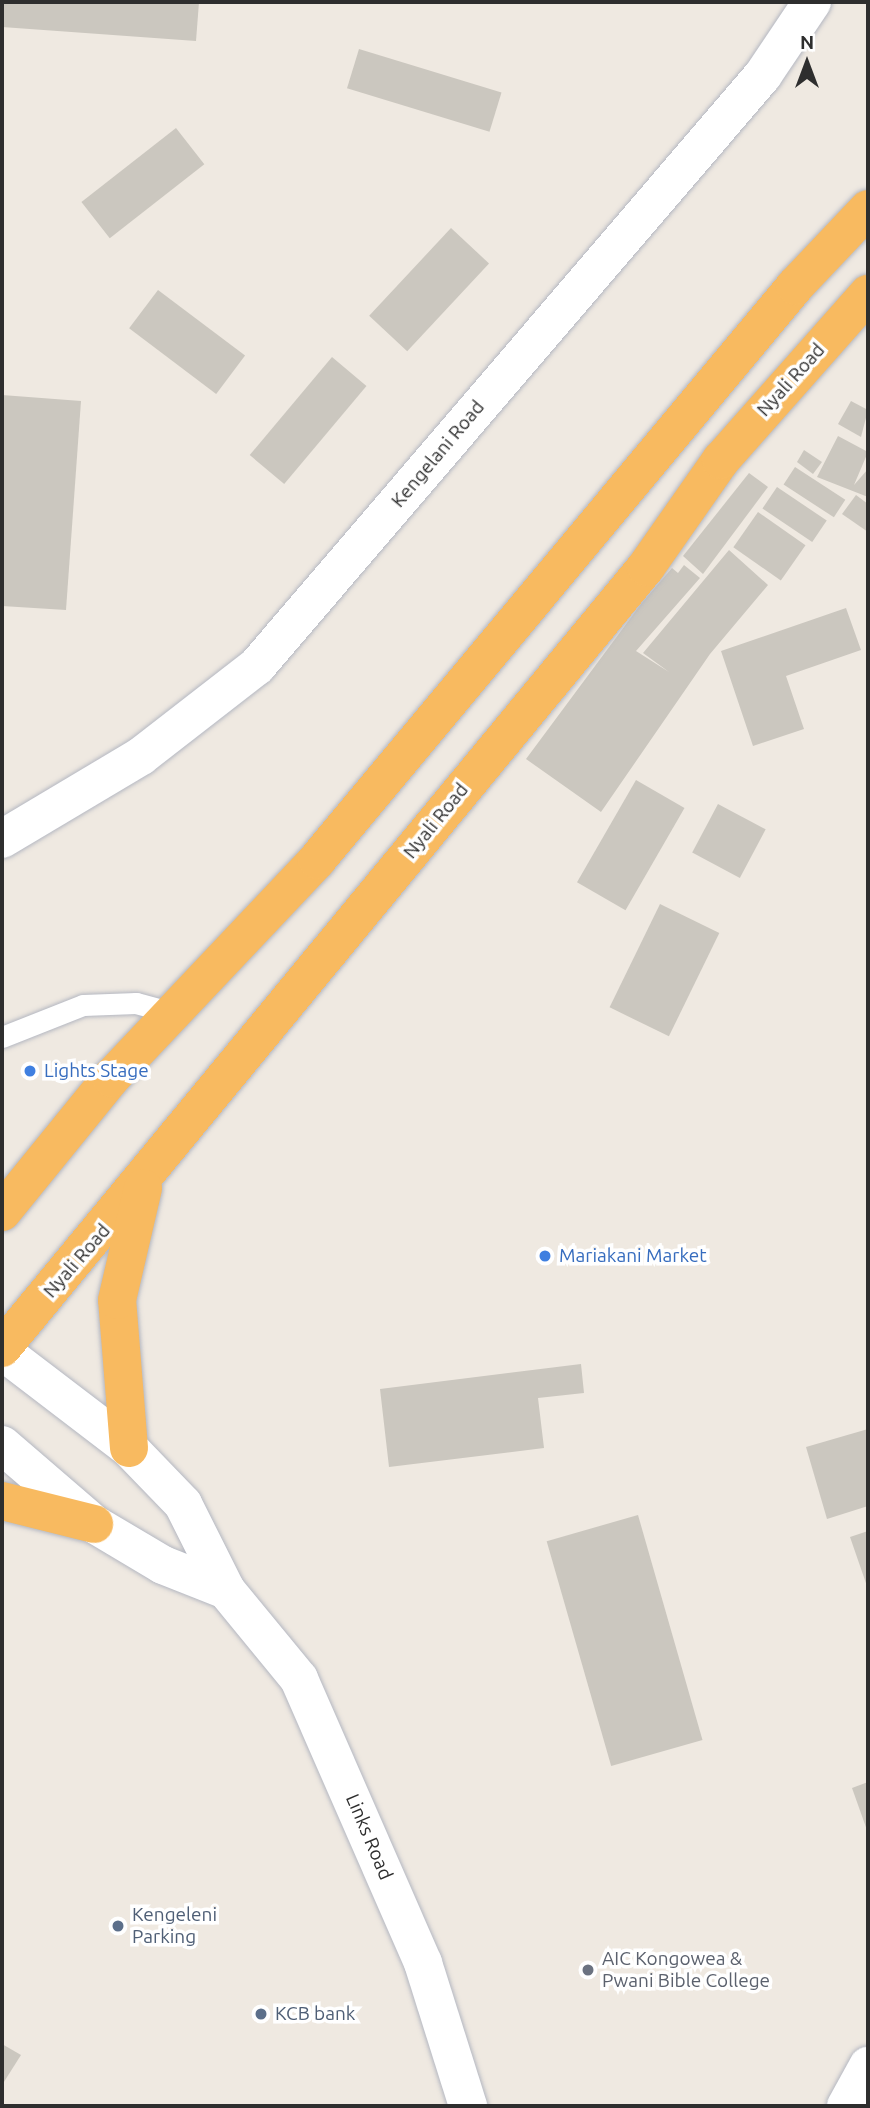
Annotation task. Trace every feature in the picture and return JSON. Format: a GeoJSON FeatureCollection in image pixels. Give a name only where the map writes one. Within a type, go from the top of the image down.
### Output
{"type":"FeatureCollection","features":[{"type":"Feature","properties":{"kind":"highway"},"geometry":{"type":"LineString","coordinates":[[2,1212],[173,1013],[317,860],[795,286],[868,209]]}},
{"type":"Feature","properties":{"kind":"highway","name":"Nyali Road"},"geometry":{"type":"LineString","coordinates":[[2,1350],[144,1182],[646,567],[721,460],[868,294]]}},
{"type":"Feature","properties":{"kind":"highway"},"geometry":{"type":"LineString","coordinates":[[129,1448],[117,1300],[144,1182]]}},
{"type":"Feature","properties":{"kind":"highway"},"geometry":{"type":"LineString","coordinates":[[2,1501],[94,1524]]}},
{"type":"Feature","properties":{"kind":"main road","name":"Kengelani Road"},"geometry":{"type":"LineString","coordinates":[[2,839],[141,756],[257,666],[763,75],[812,2]]}},
{"type":"Feature","properties":{"kind":"main road","name":"Links Road"},"geometry":{"type":"LineString","coordinates":[[2,1350],[129,1448],[183,1504],[226,1590],[299,1679],[423,1963],[468,2106]]}},
{"type":"Feature","properties":{"kind":"main road","name":"Links Road"},"geometry":{"type":"LineString","coordinates":[[2,1445],[94,1524],[163,1565],[226,1590]]}},
{"type":"Feature","properties":{"kind":"main road"},"geometry":{"type":"LineString","coordinates":[[846,2106],[868,2066]]}},
{"type":"Feature","properties":{"kind":"lane"},"geometry":{"type":"LineString","coordinates":[[2,1037],[92,1004],[136,1003],[173,1013]]}},
{"type":"Feature","properties":{"kind":"building"},"geometry":{"type":"Polygon","coordinates":[[[2,2],[199,2],[196,41],[2,27],[2,2]]]}},
{"type":"Feature","properties":{"kind":"building"},"geometry":{"type":"Polygon","coordinates":[[[359,49],[501,93],[490,132],[347,88],[359,49]]]}},
{"type":"Feature","properties":{"kind":"building"},"geometry":{"type":"Polygon","coordinates":[[[176,128],[204,164],[110,238],[81,202],[176,128]]]}},
{"type":"Feature","properties":{"kind":"building"},"geometry":{"type":"Polygon","coordinates":[[[451,228],[489,263],[407,351],[369,316],[451,228]]]}},
{"type":"Feature","properties":{"kind":"building"},"geometry":{"type":"Polygon","coordinates":[[[158,290],[245,356],[216,394],[129,328],[158,290]]]}},
{"type":"Feature","properties":{"kind":"building"},"geometry":{"type":"Polygon","coordinates":[[[332,357],[366,386],[284,484],[250,455],[332,357]]]}},
{"type":"Feature","properties":{"kind":"building"},"geometry":{"type":"Polygon","coordinates":[[[2,395],[81,401],[66,610],[2,606],[2,395]]]}},
{"type":"Feature","properties":{"kind":"building"},"geometry":{"type":"Polygon","coordinates":[[[851,401],[868,410],[861,437],[838,424],[851,401]]]}},
{"type":"Feature","properties":{"kind":"building"},"geometry":{"type":"Polygon","coordinates":[[[838,436],[868,452],[854,485],[868,469],[868,497],[817,477],[838,436]]]}},
{"type":"Feature","properties":{"kind":"building"},"geometry":{"type":"Polygon","coordinates":[[[804,450],[822,462],[813,474],[797,462],[804,450]]]}},
{"type":"Feature","properties":{"kind":"building"},"geometry":{"type":"Polygon","coordinates":[[[795,467],[845,500],[834,517],[784,485],[795,467]]]}},
{"type":"Feature","properties":{"kind":"building"},"geometry":{"type":"Polygon","coordinates":[[[749,473],[768,487],[703,574],[683,556],[749,473]]]}},
{"type":"Feature","properties":{"kind":"building"},"geometry":{"type":"Polygon","coordinates":[[[777,487],[827,521],[812,542],[762,509],[777,487]]]}},
{"type":"Feature","properties":{"kind":"building"},"geometry":{"type":"Polygon","coordinates":[[[856,495],[868,504],[868,532],[842,514],[856,495]]]}},
{"type":"Feature","properties":{"kind":"building"},"geometry":{"type":"Polygon","coordinates":[[[758,512],[806,545],[781,580],[733,547],[758,512]]]}},
{"type":"Feature","properties":{"kind":"building"},"geometry":{"type":"Polygon","coordinates":[[[729,550],[768,585],[710,654],[601,812],[526,759],[641,604],[672,568],[678,573],[684,565],[700,578],[636,651],[669,672],[643,653],[729,550]]]}},
{"type":"Feature","properties":{"kind":"building"},"geometry":{"type":"Polygon","coordinates":[[[846,608],[861,650],[786,676],[804,729],[753,746],[721,651],[846,608]]]}},
{"type":"Feature","properties":{"kind":"building"},"geometry":{"type":"Polygon","coordinates":[[[636,780],[684,808],[625,910],[577,882],[636,780]]]}},
{"type":"Feature","properties":{"kind":"building"},"geometry":{"type":"Polygon","coordinates":[[[718,804],[766,829],[740,878],[692,853],[718,804]]]}},
{"type":"Feature","properties":{"kind":"building"},"geometry":{"type":"Polygon","coordinates":[[[660,904],[719,933],[669,1036],[610,1007],[660,904]]]}},
{"type":"Feature","properties":{"kind":"building"},"geometry":{"type":"Polygon","coordinates":[[[581,1364],[584,1393],[538,1398],[544,1448],[389,1467],[380,1389],[581,1364]]]}},
{"type":"Feature","properties":{"kind":"building"},"geometry":{"type":"Polygon","coordinates":[[[868,1429],[868,1506],[827,1519],[806,1447],[868,1429]]]}},
{"type":"Feature","properties":{"kind":"building"},"geometry":{"type":"Polygon","coordinates":[[[638,1515],[702,1740],[611,1766],[547,1541],[638,1515]]]}},
{"type":"Feature","properties":{"kind":"building"},"geometry":{"type":"Polygon","coordinates":[[[868,1531],[868,1589],[850,1537],[868,1531]]]}},
{"type":"Feature","properties":{"kind":"building"},"geometry":{"type":"Polygon","coordinates":[[[868,1782],[868,1833],[852,1788],[868,1782]]]}},
{"type":"Feature","properties":{"kind":"building"},"geometry":{"type":"Polygon","coordinates":[[[2,2044],[21,2055],[2,2085],[2,2044]]]}},
{"type":"Feature","properties":{"kind":"place","name":"Lights Stage"},"geometry":{"type":"Point","coordinates":[30,1071]}},
{"type":"Feature","properties":{"kind":"place","name":"Mariakani Market"},"geometry":{"type":"Point","coordinates":[545,1256]}},
{"type":"Feature","properties":{"kind":"place","name":"Kengeleni Parking"},"geometry":{"type":"Point","coordinates":[118,1926]}},
{"type":"Feature","properties":{"kind":"place","name":"AIC Kongowea & Pwani Bible College"},"geometry":{"type":"Point","coordinates":[588,1970]}},
{"type":"Feature","properties":{"kind":"place","name":"KCB bank"},"geometry":{"type":"Point","coordinates":[261,2014]}}]}
